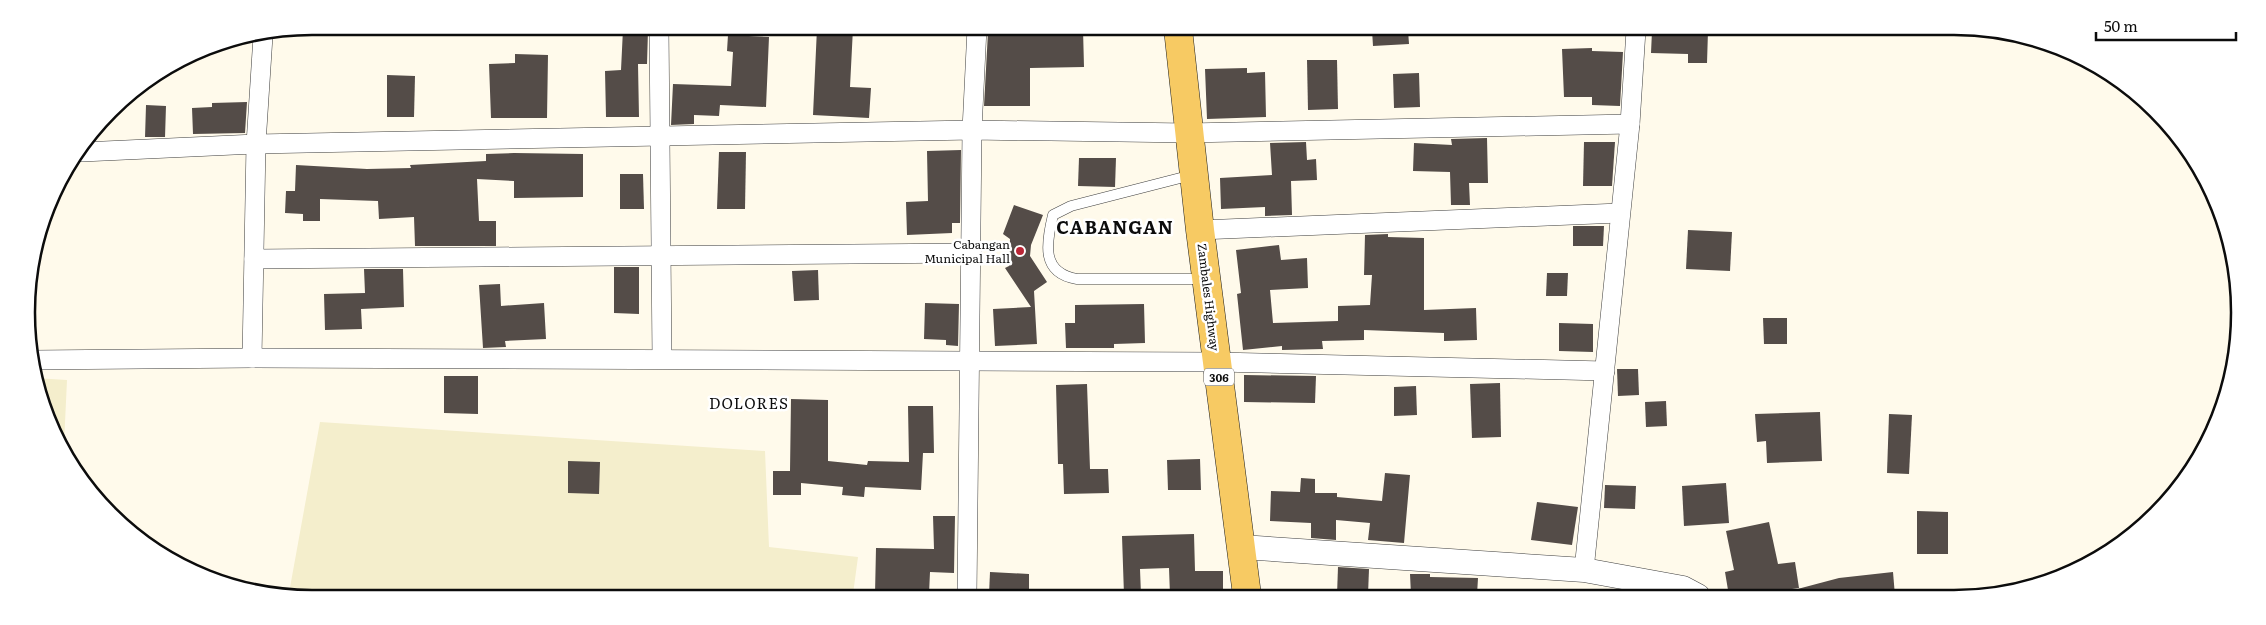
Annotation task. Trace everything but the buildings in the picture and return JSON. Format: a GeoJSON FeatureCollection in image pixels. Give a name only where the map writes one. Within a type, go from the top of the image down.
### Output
{"type":"FeatureCollection","features":[{"type":"Feature","properties":{"kind":"main road","name":"Zambales Highway"},"geometry":{"type":"LineString","coordinates":[[1179,35],[1188,133],[1246,590]]}},
{"type":"Feature","properties":{"kind":"street"},"geometry":{"type":"LineString","coordinates":[[659,35],[662,359]]}},
{"type":"Feature","properties":{"kind":"street"},"geometry":{"type":"LineString","coordinates":[[968,590],[972,130],[978,35]]}},
{"type":"Feature","properties":{"kind":"street"},"geometry":{"type":"LineString","coordinates":[[1584,570],[1630,124],[1636,35]]}},
{"type":"Feature","properties":{"kind":"street"},"geometry":{"type":"LineString","coordinates":[[252,358],[256,144],[263,39]]}},
{"type":"Feature","properties":{"kind":"street"},"geometry":{"type":"LineString","coordinates":[[86,152],[256,144],[972,130],[1188,133],[1630,124]]}},
{"type":"Feature","properties":{"kind":"street"},"geometry":{"type":"LineString","coordinates":[[1200,230],[1620,213]]}},
{"type":"Feature","properties":{"kind":"street"},"geometry":{"type":"LineString","coordinates":[[254,259],[660,254],[972,253]]}},
{"type":"Feature","properties":{"kind":"street"},"geometry":{"type":"LineString","coordinates":[[39,360],[252,358],[1217,362],[1605,371]]}},
{"type":"Feature","properties":{"kind":"street"},"geometry":{"type":"LineString","coordinates":[[1241,547],[1584,570],[1687,590]]}},
{"type":"Feature","properties":{"kind":"lane"},"geometry":{"type":"LineString","coordinates":[[1194,174],[1071,206],[1053,215],[1049,232],[1048,254],[1053,266],[1063,276],[1077,279],[1207,279]]}},
{"type":"Feature","properties":{"kind":"shaded area"},"geometry":{"type":"Polygon","coordinates":[[[43,378],[67,380],[64,436],[56,419],[43,378]]]}},
{"type":"Feature","properties":{"kind":"shaded area"},"geometry":{"type":"Polygon","coordinates":[[[320,422],[765,451],[769,547],[858,557],[854,590],[290,589],[320,422]]]}},
{"type":"Feature","properties":{"kind":"place","name":"Cabangan Municipal Hall"},"geometry":{"type":"Point","coordinates":[1020,251]}},
{"type":"Feature","properties":{"kind":"district","name":"CABANGAN"},"geometry":{"type":"Point","coordinates":[1115,226]}},
{"type":"Feature","properties":{"kind":"district","name":"DOLORES"},"geometry":{"type":"Point","coordinates":[749,402]}}]}
